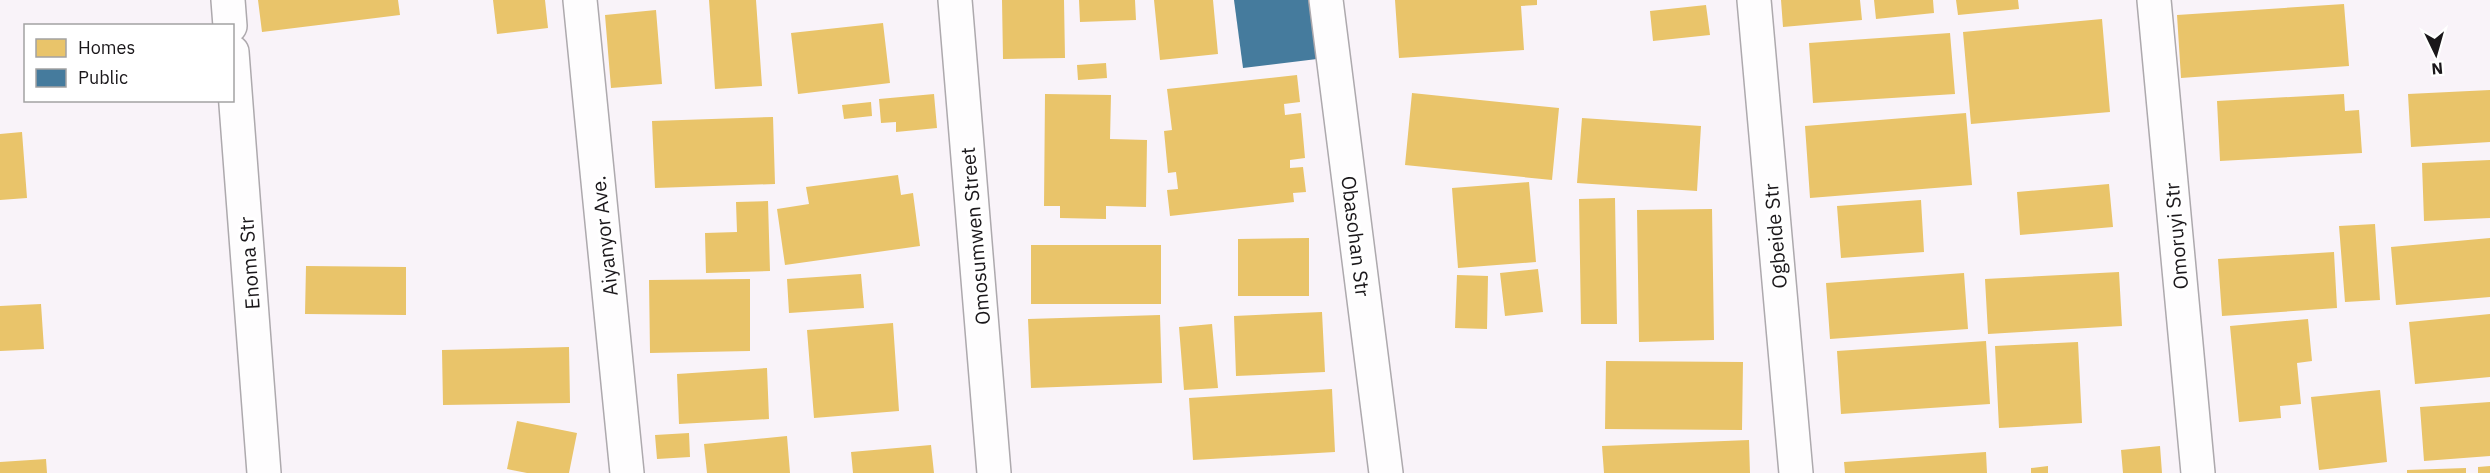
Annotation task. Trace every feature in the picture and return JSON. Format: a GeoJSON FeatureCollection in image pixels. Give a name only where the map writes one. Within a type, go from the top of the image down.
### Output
{"type":"FeatureCollection","features":[{"type":"Feature","properties":{"kind":"street"},"geometry":{"type":"LineString","coordinates":[[228,0],[230,24]]}},
{"type":"Feature","properties":{"kind":"street","name":"Aiyanyor Ave."},"geometry":{"type":"LineString","coordinates":[[580,0],[627,473]]}},
{"type":"Feature","properties":{"kind":"street","name":"Omosumwen Street"},"geometry":{"type":"LineString","coordinates":[[955,0],[994,473]]}},
{"type":"Feature","properties":{"kind":"street","name":"Obasohan Str"},"geometry":{"type":"LineString","coordinates":[[1326,0],[1386,473]]}},
{"type":"Feature","properties":{"kind":"street","name":"Ogbeide Str"},"geometry":{"type":"LineString","coordinates":[[1754,0],[1796,473]]}},
{"type":"Feature","properties":{"kind":"street","name":"Omoruyi Str"},"geometry":{"type":"LineString","coordinates":[[2154,0],[2198,473]]}},
{"type":"Feature","properties":{"kind":"street","name":"Enoma Str"},"geometry":{"type":"LineString","coordinates":[[234,78],[264,473]]}},
{"type":"Feature","properties":{"kind":"building: Homes"},"geometry":{"type":"Polygon","coordinates":[[[258,0],[398,0],[400,15],[262,32],[258,0]]]}},
{"type":"Feature","properties":{"kind":"building: Homes"},"geometry":{"type":"Polygon","coordinates":[[[493,0],[545,0],[548,28],[497,34],[493,0]]]}},
{"type":"Feature","properties":{"kind":"building: Homes"},"geometry":{"type":"Polygon","coordinates":[[[709,0],[756,0],[762,86],[715,89],[709,0]]]}},
{"type":"Feature","properties":{"kind":"building: Homes"},"geometry":{"type":"Polygon","coordinates":[[[1002,0],[1064,0],[1065,58],[1003,59],[1002,0]]]}},
{"type":"Feature","properties":{"kind":"building: Homes"},"geometry":{"type":"Polygon","coordinates":[[[1079,0],[1135,0],[1136,20],[1080,22],[1079,0]]]}},
{"type":"Feature","properties":{"kind":"building: Homes"},"geometry":{"type":"Polygon","coordinates":[[[1154,0],[1213,0],[1218,54],[1160,60],[1154,0]]]}},
{"type":"Feature","properties":{"kind":"building: Homes"},"geometry":{"type":"Polygon","coordinates":[[[1395,0],[1537,0],[1537,5],[1521,6],[1524,50],[1399,58],[1395,0]]]}},
{"type":"Feature","properties":{"kind":"building: Homes"},"geometry":{"type":"Polygon","coordinates":[[[1781,0],[1860,0],[1862,20],[1783,27],[1781,0]]]}},
{"type":"Feature","properties":{"kind":"building: Homes"},"geometry":{"type":"Polygon","coordinates":[[[1874,0],[1933,0],[1934,13],[1876,19],[1874,0]]]}},
{"type":"Feature","properties":{"kind":"building: Homes"},"geometry":{"type":"Polygon","coordinates":[[[1956,0],[2018,0],[2019,9],[1958,15],[1956,0]]]}},
{"type":"Feature","properties":{"kind":"building: Homes"},"geometry":{"type":"Polygon","coordinates":[[[2344,4],[2349,66],[2181,78],[2177,15],[2344,4]]]}},
{"type":"Feature","properties":{"kind":"building: Homes"},"geometry":{"type":"Polygon","coordinates":[[[1706,5],[1710,35],[1653,41],[1650,11],[1706,5]]]}},
{"type":"Feature","properties":{"kind":"building: Homes"},"geometry":{"type":"Polygon","coordinates":[[[656,10],[662,84],[611,88],[605,15],[656,10]]]}},
{"type":"Feature","properties":{"kind":"building: Homes"},"geometry":{"type":"Polygon","coordinates":[[[2102,19],[2110,112],[1971,124],[1963,32],[2102,19]]]}},
{"type":"Feature","properties":{"kind":"building: Homes"},"geometry":{"type":"Polygon","coordinates":[[[883,23],[890,83],[798,94],[791,33],[883,23]]]}},
{"type":"Feature","properties":{"kind":"building: Homes"},"geometry":{"type":"Polygon","coordinates":[[[1950,33],[1955,94],[1813,103],[1809,43],[1950,33]]]}},
{"type":"Feature","properties":{"kind":"building: Homes"},"geometry":{"type":"Polygon","coordinates":[[[1106,63],[1107,78],[1078,80],[1077,65],[1106,63]]]}},
{"type":"Feature","properties":{"kind":"building: Homes"},"geometry":{"type":"Polygon","coordinates":[[[1297,75],[1300,102],[1284,104],[1285,115],[1301,113],[1305,158],[1290,160],[1290,168],[1303,167],[1306,192],[1293,193],[1294,202],[1170,216],[1167,190],[1178,189],[1176,172],[1168,173],[1164,131],[1172,130],[1167,89],[1297,75]]]}},
{"type":"Feature","properties":{"kind":"building: Homes"},"geometry":{"type":"Polygon","coordinates":[[[2490,90],[2490,142],[2411,147],[2408,94],[2490,90]]]}},
{"type":"Feature","properties":{"kind":"building: Homes"},"geometry":{"type":"Polygon","coordinates":[[[1412,93],[1559,108],[1552,180],[1405,165],[1412,93]]]}},
{"type":"Feature","properties":{"kind":"building: Homes"},"geometry":{"type":"Polygon","coordinates":[[[934,94],[937,128],[896,132],[896,122],[881,123],[879,99],[934,94]]]}},
{"type":"Feature","properties":{"kind":"building: Homes"},"geometry":{"type":"Polygon","coordinates":[[[1045,94],[1111,95],[1110,139],[1147,140],[1146,207],[1106,206],[1106,219],[1060,218],[1060,206],[1044,206],[1045,94]]]}},
{"type":"Feature","properties":{"kind":"building: Homes"},"geometry":{"type":"Polygon","coordinates":[[[2344,94],[2345,111],[2359,110],[2362,153],[2220,161],[2217,101],[2344,94]]]}},
{"type":"Feature","properties":{"kind":"building: Homes"},"geometry":{"type":"Polygon","coordinates":[[[871,102],[872,116],[844,119],[842,105],[871,102]]]}},
{"type":"Feature","properties":{"kind":"building: Homes"},"geometry":{"type":"Polygon","coordinates":[[[1966,113],[1972,185],[1810,198],[1805,126],[1966,113]]]}},
{"type":"Feature","properties":{"kind":"building: Homes"},"geometry":{"type":"Polygon","coordinates":[[[773,117],[775,184],[655,188],[652,121],[773,117]]]}},
{"type":"Feature","properties":{"kind":"building: Homes"},"geometry":{"type":"Polygon","coordinates":[[[1582,118],[1701,126],[1697,191],[1577,183],[1582,118]]]}},
{"type":"Feature","properties":{"kind":"building: Homes"},"geometry":{"type":"Polygon","coordinates":[[[22,132],[27,198],[0,200],[0,134],[22,132]]]}},
{"type":"Feature","properties":{"kind":"building: Homes"},"geometry":{"type":"Polygon","coordinates":[[[2490,160],[2490,218],[2424,221],[2422,163],[2490,160]]]}},
{"type":"Feature","properties":{"kind":"building: Homes"},"geometry":{"type":"Polygon","coordinates":[[[898,175],[901,195],[913,193],[920,246],[785,265],[777,209],[809,204],[806,187],[898,175]]]}},
{"type":"Feature","properties":{"kind":"building: Homes"},"geometry":{"type":"Polygon","coordinates":[[[1529,182],[1536,262],[1458,268],[1452,188],[1529,182]]]}},
{"type":"Feature","properties":{"kind":"building: Homes"},"geometry":{"type":"Polygon","coordinates":[[[2109,184],[2113,227],[2020,235],[2017,192],[2109,184]]]}},
{"type":"Feature","properties":{"kind":"building: Homes"},"geometry":{"type":"Polygon","coordinates":[[[1615,198],[1617,324],[1581,324],[1579,199],[1615,198]]]}},
{"type":"Feature","properties":{"kind":"building: Homes"},"geometry":{"type":"Polygon","coordinates":[[[1921,200],[1924,252],[1841,258],[1837,206],[1921,200]]]}},
{"type":"Feature","properties":{"kind":"building: Homes"},"geometry":{"type":"Polygon","coordinates":[[[768,201],[770,271],[706,273],[705,233],[737,232],[736,202],[768,201]]]}},
{"type":"Feature","properties":{"kind":"building: Homes"},"geometry":{"type":"Polygon","coordinates":[[[1712,209],[1714,340],[1639,342],[1637,210],[1712,209]]]}},
{"type":"Feature","properties":{"kind":"building: Homes"},"geometry":{"type":"Polygon","coordinates":[[[2375,224],[2380,300],[2345,302],[2339,226],[2375,224]]]}},
{"type":"Feature","properties":{"kind":"building: Homes"},"geometry":{"type":"Polygon","coordinates":[[[1309,238],[1309,296],[1238,296],[1238,239],[1309,238]]]}},
{"type":"Feature","properties":{"kind":"building: Homes"},"geometry":{"type":"Polygon","coordinates":[[[2490,238],[2490,297],[2396,305],[2391,247],[2490,238]]]}},
{"type":"Feature","properties":{"kind":"building: Homes"},"geometry":{"type":"Polygon","coordinates":[[[1031,245],[1161,245],[1161,304],[1031,304],[1031,245]]]}},
{"type":"Feature","properties":{"kind":"building: Homes"},"geometry":{"type":"Polygon","coordinates":[[[2334,252],[2337,308],[2222,316],[2218,259],[2334,252]]]}},
{"type":"Feature","properties":{"kind":"building: Homes"},"geometry":{"type":"Polygon","coordinates":[[[306,266],[406,267],[406,315],[305,314],[306,266]]]}},
{"type":"Feature","properties":{"kind":"building: Homes"},"geometry":{"type":"Polygon","coordinates":[[[1538,269],[1543,312],[1505,316],[1500,273],[1538,269]]]}},
{"type":"Feature","properties":{"kind":"building: Homes"},"geometry":{"type":"Polygon","coordinates":[[[2119,272],[2122,326],[1988,334],[1985,279],[2119,272]]]}},
{"type":"Feature","properties":{"kind":"building: Homes"},"geometry":{"type":"Polygon","coordinates":[[[1964,273],[1968,329],[1830,339],[1826,283],[1964,273]]]}},
{"type":"Feature","properties":{"kind":"building: Homes"},"geometry":{"type":"Polygon","coordinates":[[[861,274],[864,308],[789,313],[787,279],[861,274]]]}},
{"type":"Feature","properties":{"kind":"building: Homes"},"geometry":{"type":"Polygon","coordinates":[[[1457,275],[1488,276],[1487,329],[1455,328],[1457,275]]]}},
{"type":"Feature","properties":{"kind":"building: Homes"},"geometry":{"type":"Polygon","coordinates":[[[750,279],[750,351],[650,353],[649,280],[750,279]]]}},
{"type":"Feature","properties":{"kind":"building: Homes"},"geometry":{"type":"Polygon","coordinates":[[[41,304],[44,349],[0,351],[0,306],[41,304]]]}},
{"type":"Feature","properties":{"kind":"building: Homes"},"geometry":{"type":"Polygon","coordinates":[[[1322,312],[1325,372],[1236,376],[1234,316],[1322,312]]]}},
{"type":"Feature","properties":{"kind":"building: Homes"},"geometry":{"type":"Polygon","coordinates":[[[2490,314],[2490,377],[2415,384],[2409,322],[2490,314]]]}},
{"type":"Feature","properties":{"kind":"building: Homes"},"geometry":{"type":"Polygon","coordinates":[[[1160,315],[1162,383],[1031,388],[1028,319],[1160,315]]]}},
{"type":"Feature","properties":{"kind":"building: Homes"},"geometry":{"type":"Polygon","coordinates":[[[2308,319],[2312,361],[2297,363],[2301,404],[2280,406],[2281,418],[2239,422],[2230,326],[2308,319]]]}},
{"type":"Feature","properties":{"kind":"building: Homes"},"geometry":{"type":"Polygon","coordinates":[[[893,323],[899,411],[814,418],[807,330],[893,323]]]}},
{"type":"Feature","properties":{"kind":"building: Homes"},"geometry":{"type":"Polygon","coordinates":[[[1212,324],[1218,388],[1184,390],[1179,327],[1212,324]]]}},
{"type":"Feature","properties":{"kind":"building: Homes"},"geometry":{"type":"Polygon","coordinates":[[[1986,341],[1990,404],[1841,414],[1837,351],[1986,341]]]}},
{"type":"Feature","properties":{"kind":"building: Homes"},"geometry":{"type":"Polygon","coordinates":[[[2078,342],[2082,423],[1999,428],[1995,346],[2078,342]]]}},
{"type":"Feature","properties":{"kind":"building: Homes"},"geometry":{"type":"Polygon","coordinates":[[[569,347],[570,403],[443,405],[442,350],[569,347]]]}},
{"type":"Feature","properties":{"kind":"building: Homes"},"geometry":{"type":"Polygon","coordinates":[[[1606,361],[1743,362],[1742,430],[1605,429],[1606,361]]]}},
{"type":"Feature","properties":{"kind":"building: Homes"},"geometry":{"type":"Polygon","coordinates":[[[767,368],[769,419],[679,424],[677,374],[767,368]]]}},
{"type":"Feature","properties":{"kind":"building: Homes"},"geometry":{"type":"Polygon","coordinates":[[[1332,389],[1335,452],[1193,460],[1189,398],[1332,389]]]}},
{"type":"Feature","properties":{"kind":"building: Homes"},"geometry":{"type":"Polygon","coordinates":[[[2380,390],[2387,462],[2319,470],[2311,397],[2380,390]]]}},
{"type":"Feature","properties":{"kind":"building: Homes"},"geometry":{"type":"Polygon","coordinates":[[[2490,402],[2490,456],[2424,461],[2420,407],[2490,402]]]}},
{"type":"Feature","properties":{"kind":"building: Homes"},"geometry":{"type":"Polygon","coordinates":[[[517,421],[577,433],[569,473],[527,473],[507,469],[517,421]]]}},
{"type":"Feature","properties":{"kind":"building: Homes"},"geometry":{"type":"Polygon","coordinates":[[[689,433],[690,457],[657,459],[655,435],[689,433]]]}},
{"type":"Feature","properties":{"kind":"building: Homes"},"geometry":{"type":"Polygon","coordinates":[[[787,436],[790,473],[707,473],[704,444],[787,436]]]}},
{"type":"Feature","properties":{"kind":"building: Homes"},"geometry":{"type":"Polygon","coordinates":[[[1749,440],[1750,473],[1604,473],[1602,446],[1749,440]]]}},
{"type":"Feature","properties":{"kind":"building: Homes"},"geometry":{"type":"Polygon","coordinates":[[[931,445],[934,473],[853,473],[851,452],[931,445]]]}},
{"type":"Feature","properties":{"kind":"building: Homes"},"geometry":{"type":"Polygon","coordinates":[[[2160,446],[2162,473],[2123,473],[2121,450],[2160,446]]]}},
{"type":"Feature","properties":{"kind":"building: Homes"},"geometry":{"type":"Polygon","coordinates":[[[1986,452],[1987,473],[1845,473],[1844,462],[1986,452]]]}},
{"type":"Feature","properties":{"kind":"building: Homes"},"geometry":{"type":"Polygon","coordinates":[[[46,459],[47,473],[0,473],[0,462],[46,459]]]}},
{"type":"Feature","properties":{"kind":"building: Homes"},"geometry":{"type":"Polygon","coordinates":[[[2048,466],[2048,473],[2031,473],[2031,468],[2048,466]]]}},
{"type":"Feature","properties":{"kind":"building: Homes"},"geometry":{"type":"Polygon","coordinates":[[[2490,466],[2490,473],[2478,473],[2478,467],[2490,466]]]}},
{"type":"Feature","properties":{"kind":"building: Homes"},"geometry":{"type":"Polygon","coordinates":[[[2466,468],[2466,473],[2407,473],[2407,470],[2466,468]]]}},
{"type":"Feature","properties":{"kind":"building: Public"},"geometry":{"type":"Polygon","coordinates":[[[1234,0],[1309,0],[1317,59],[1243,68],[1234,0]]]}}]}
